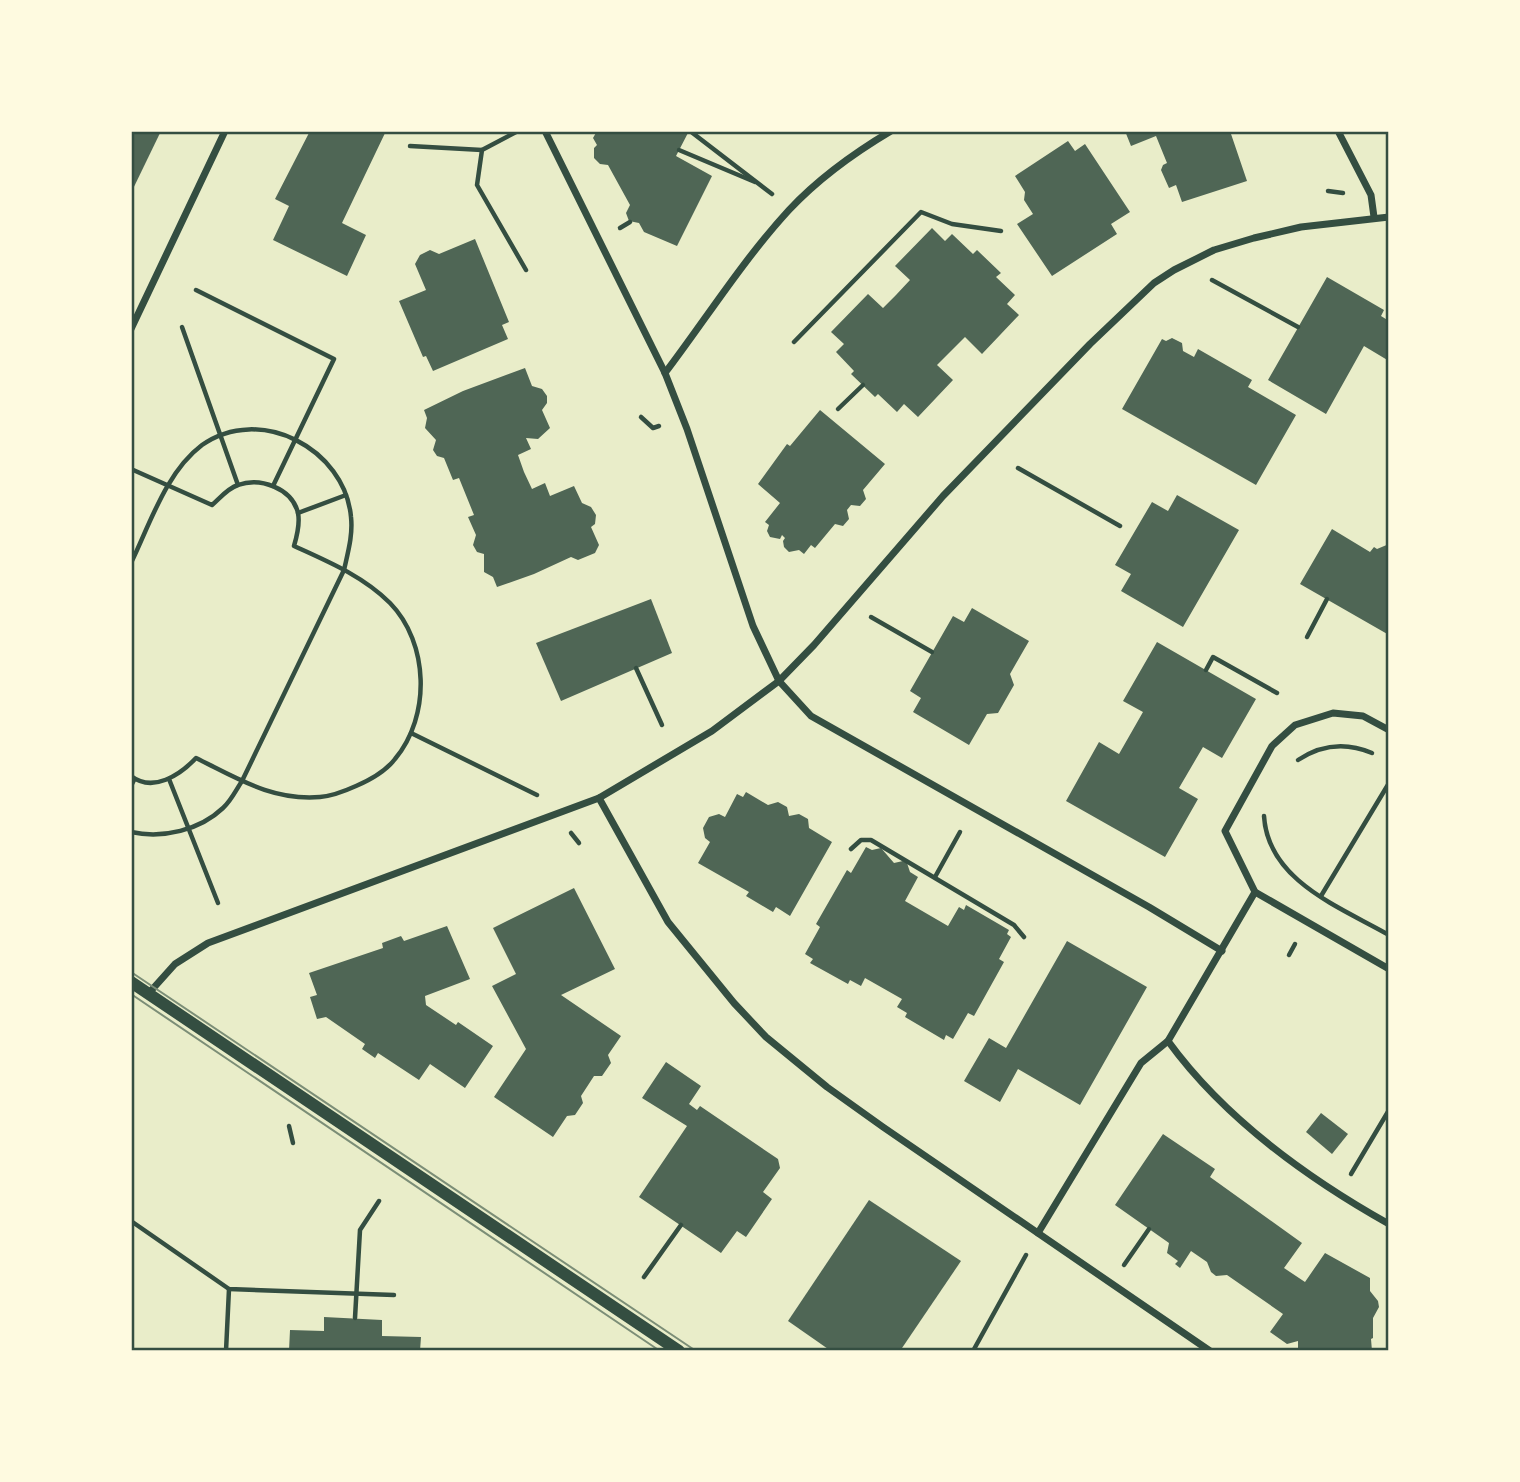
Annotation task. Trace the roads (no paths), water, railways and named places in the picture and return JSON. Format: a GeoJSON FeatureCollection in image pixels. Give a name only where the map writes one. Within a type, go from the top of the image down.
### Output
{"type":"FeatureCollection","features":[{"type":"Feature","properties":{"kind":"street"},"geometry":{"type":"LineString","coordinates":[[131,329],[225,131]]}},
{"type":"Feature","properties":{"kind":"street"},"geometry":{"type":"LineString","coordinates":[[545,131],[665,373],[687,429],[746,610],[779,681],[811,716],[1149,906],[1222,951]]}},
{"type":"Feature","properties":{"kind":"street"},"geometry":{"type":"LineString","coordinates":[[665,373],[789,210],[826,175],[891,131]]}},
{"type":"Feature","properties":{"kind":"street"},"geometry":{"type":"LineString","coordinates":[[1338,131],[1371,195],[1374,217]]}},
{"type":"Feature","properties":{"kind":"street"},"geometry":{"type":"LineString","coordinates":[[149,993],[175,964],[208,943],[599,798],[712,730],[779,681],[814,645],[943,496],[1090,344],[1154,283],[1214,250],[1254,238],[1301,226],[1389,217]]}},
{"type":"Feature","properties":{"kind":"street"},"geometry":{"type":"LineString","coordinates":[[1389,730],[1363,716],[1333,713],[1295,725],[1272,746],[1225,831],[1255,892],[1389,969]]}},
{"type":"Feature","properties":{"kind":"street"},"geometry":{"type":"LineString","coordinates":[[599,798],[668,922],[734,1003],[766,1037],[827,1087],[883,1127],[1210,1351]]}},
{"type":"Feature","properties":{"kind":"street"},"geometry":{"type":"LineString","coordinates":[[1038,1233],[1141,1063],[1168,1041],[1255,892]]}},
{"type":"Feature","properties":{"kind":"street"},"geometry":{"type":"LineString","coordinates":[[131,982],[680,1351]]}},
{"type":"Feature","properties":{"kind":"street"},"geometry":{"type":"LineString","coordinates":[[1168,1041],[1195,1076],[1284,1155],[1337,1195],[1389,1224]]}},
{"type":"Feature","properties":{"kind":"tram line"},"geometry":{"type":"LineString","coordinates":[[131,972],[696,1351]]}},
{"type":"Feature","properties":{"kind":"tram line"},"geometry":{"type":"LineString","coordinates":[[131,994],[660,1351]]}}]}
